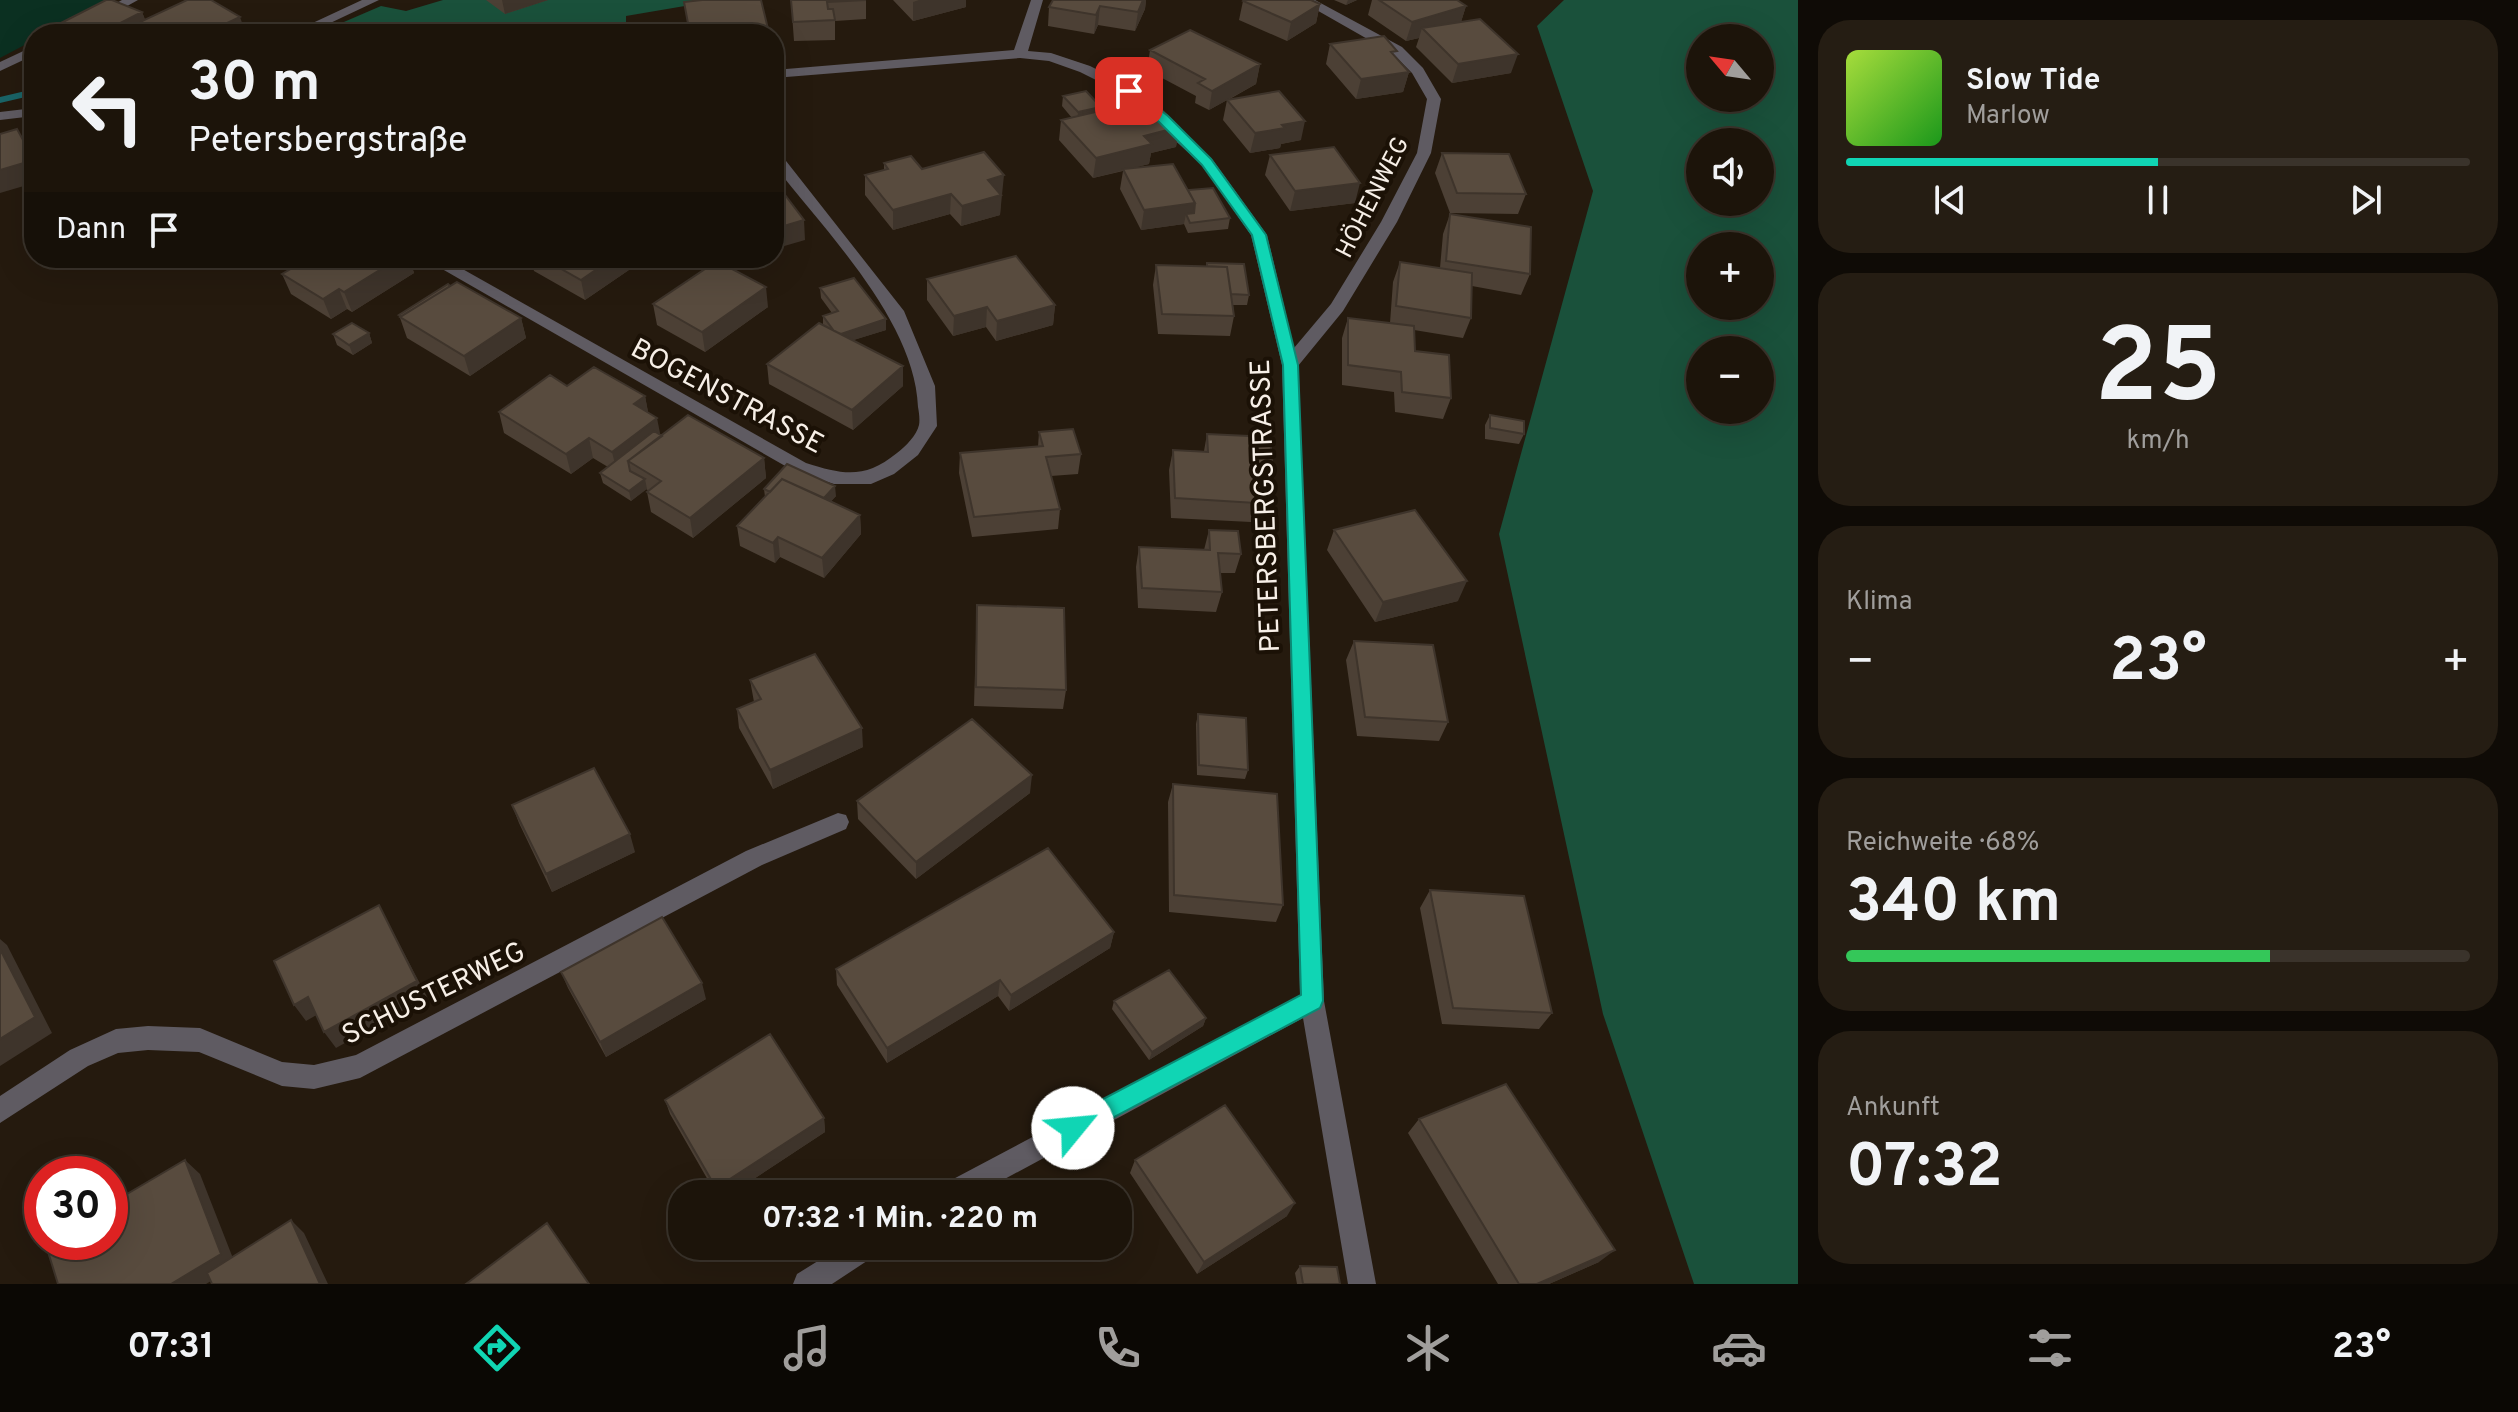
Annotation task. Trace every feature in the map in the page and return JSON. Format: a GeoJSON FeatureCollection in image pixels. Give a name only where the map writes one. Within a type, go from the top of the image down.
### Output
{"type":"FeatureCollection","features":[{"type":"Feature","properties":{"kind":"street"},"geometry":{"type":"LineString","coordinates":[[86,24],[132,0]]}},
{"type":"Feature","properties":{"kind":"street"},"geometry":{"type":"LineString","coordinates":[[319,24],[373,0]]}},
{"type":"Feature","properties":{"kind":"street"},"geometry":{"type":"LineString","coordinates":[[1020,54],[1037,0]]}},
{"type":"Feature","properties":{"kind":"street","name":"HÖHENWEG"},"geometry":{"type":"LineString","coordinates":[[1290,365],[1337,307],[1389,222],[1424,153],[1434,99],[1418,71],[1397,50],[1305,0]]}},
{"type":"Feature","properties":{"kind":"street","name":"PETERSBERGSTRASSE"},"geometry":{"type":"LineString","coordinates":[[784,73],[1020,54],[1051,57],[1085,69],[1129,91],[1163,119],[1207,162],[1259,235],[1290,365],[1312,1001],[1362,1284]]}},
{"type":"Feature","properties":{"kind":"street"},"geometry":{"type":"LineString","coordinates":[[0,67],[24,55]]}},
{"type":"Feature","properties":{"kind":"street"},"geometry":{"type":"LineString","coordinates":[[0,116],[24,113]]}},
{"type":"Feature","properties":{"kind":"street","name":"BOGENSTRASSE"},"geometry":{"type":"LineString","coordinates":[[449,268],[800,467],[834,478],[865,479],[888,470],[912,451],[928,426],[926,386],[896,311],[784,168]]}},
{"type":"Feature","properties":{"kind":"street","name":"SCHUSTERWEG"},"geometry":{"type":"LineString","coordinates":[[0,1111],[79,1058],[116,1041],[148,1038],[200,1040],[282,1074],[314,1077],[360,1066],[754,858],[838,822]]}},
{"type":"Feature","properties":{"kind":"street"},"geometry":{"type":"LineString","coordinates":[[977,1180],[1312,1001]]}},
{"type":"Feature","properties":{"kind":"street"},"geometry":{"type":"LineString","coordinates":[[807,1284],[845,1260]]}},
{"type":"Feature","properties":{"kind":"green space"},"geometry":{"type":"Polygon","coordinates":[[[0,0],[112,0],[65,24],[24,24],[24,45],[0,58],[0,0]]]}},
{"type":"Feature","properties":{"kind":"green space"},"geometry":{"type":"Polygon","coordinates":[[[443,0],[720,0],[626,16],[626,24],[339,24],[381,6],[406,11],[443,0]]]}},
{"type":"Feature","properties":{"kind":"green space"},"geometry":{"type":"Polygon","coordinates":[[[1564,0],[1798,0],[1798,1284],[1694,1284],[1603,1014],[1499,534],[1593,191],[1537,26],[1564,0]]]}},
{"type":"Feature","properties":{"kind":"building"},"geometry":{"type":"Polygon","coordinates":[[[106,0],[142,12],[119,24],[59,24],[106,0]]]}},
{"type":"Feature","properties":{"kind":"building"},"geometry":{"type":"Polygon","coordinates":[[[187,0],[211,0],[240,17],[225,24],[147,24],[142,21],[187,0]]]}},
{"type":"Feature","properties":{"kind":"building"},"geometry":{"type":"Polygon","coordinates":[[[761,0],[767,24],[688,24],[684,2],[761,0]]]}},
{"type":"Feature","properties":{"kind":"building"},"geometry":{"type":"Polygon","coordinates":[[[791,0],[866,0],[827,2],[828,9],[833,9],[835,20],[793,22],[791,0]]]}},
{"type":"Feature","properties":{"kind":"building"},"geometry":{"type":"Polygon","coordinates":[[[1053,0],[1143,0],[1138,12],[1100,6],[1096,15],[1049,7],[1053,0]]]}},
{"type":"Feature","properties":{"kind":"building"},"geometry":{"type":"Polygon","coordinates":[[[1244,0],[1311,0],[1320,4],[1291,22],[1244,0]]]}},
{"type":"Feature","properties":{"kind":"building"},"geometry":{"type":"Polygon","coordinates":[[[1379,0],[1457,0],[1466,6],[1412,22],[1379,0]]]}},
{"type":"Feature","properties":{"kind":"building"},"geometry":{"type":"Polygon","coordinates":[[[1480,19],[1518,54],[1458,64],[1422,28],[1480,19]]]}},
{"type":"Feature","properties":{"kind":"building"},"geometry":{"type":"Polygon","coordinates":[[[1190,30],[1260,64],[1212,91],[1198,83],[1205,79],[1150,50],[1190,30]]]}},
{"type":"Feature","properties":{"kind":"building"},"geometry":{"type":"Polygon","coordinates":[[[1384,36],[1397,51],[1391,52],[1409,72],[1361,79],[1330,44],[1384,36]]]}},
{"type":"Feature","properties":{"kind":"building"},"geometry":{"type":"Polygon","coordinates":[[[1086,91],[1101,107],[1078,112],[1063,96],[1086,91]]]}},
{"type":"Feature","properties":{"kind":"building"},"geometry":{"type":"Polygon","coordinates":[[[1279,91],[1305,121],[1255,133],[1227,100],[1279,91]]]}},
{"type":"Feature","properties":{"kind":"building"},"geometry":{"type":"Polygon","coordinates":[[[1151,99],[1179,127],[1144,136],[1152,144],[1096,158],[1061,120],[1151,99]]]}},
{"type":"Feature","properties":{"kind":"building"},"geometry":{"type":"Polygon","coordinates":[[[17,129],[24,142],[24,163],[0,170],[0,134],[17,129]]]}},
{"type":"Feature","properties":{"kind":"building"},"geometry":{"type":"Polygon","coordinates":[[[1334,147],[1360,183],[1295,191],[1270,155],[1334,147]]]}},
{"type":"Feature","properties":{"kind":"building"},"geometry":{"type":"Polygon","coordinates":[[[984,152],[1004,175],[988,180],[1001,195],[962,206],[951,194],[893,210],[865,175],[888,169],[884,163],[911,156],[922,169],[984,152]]]}},
{"type":"Feature","properties":{"kind":"building"},"geometry":{"type":"Polygon","coordinates":[[[1442,153],[1509,154],[1526,194],[1457,193],[1442,153]]]}},
{"type":"Feature","properties":{"kind":"building"},"geometry":{"type":"Polygon","coordinates":[[[1173,164],[1195,203],[1144,210],[1123,169],[1173,164]]]}},
{"type":"Feature","properties":{"kind":"building"},"geometry":{"type":"Polygon","coordinates":[[[1213,188],[1230,218],[1190,223],[1186,214],[1194,213],[1195,203],[1188,190],[1213,188]]]}},
{"type":"Feature","properties":{"kind":"building"},"geometry":{"type":"Polygon","coordinates":[[[784,194],[804,220],[784,226],[784,194]]]}},
{"type":"Feature","properties":{"kind":"building"},"geometry":{"type":"Polygon","coordinates":[[[1450,214],[1531,227],[1530,274],[1446,261],[1450,214]]]}},
{"type":"Feature","properties":{"kind":"building"},"geometry":{"type":"Polygon","coordinates":[[[1016,256],[1055,305],[997,321],[987,307],[954,316],[927,279],[1016,256]]]}},
{"type":"Feature","properties":{"kind":"building"},"geometry":{"type":"Polygon","coordinates":[[[1400,262],[1472,273],[1471,318],[1396,306],[1400,262]]]}},
{"type":"Feature","properties":{"kind":"building"},"geometry":{"type":"Polygon","coordinates":[[[1207,263],[1244,264],[1249,295],[1231,294],[1227,267],[1207,266],[1207,263]]]}},
{"type":"Feature","properties":{"kind":"building"},"geometry":{"type":"Polygon","coordinates":[[[1156,265],[1227,267],[1234,316],[1162,314],[1156,265]]]}},
{"type":"Feature","properties":{"kind":"building"},"geometry":{"type":"Polygon","coordinates":[[[292,268],[383,268],[344,292],[339,289],[323,299],[282,274],[292,268]]]}},
{"type":"Feature","properties":{"kind":"building"},"geometry":{"type":"Polygon","coordinates":[[[560,268],[598,268],[581,280],[560,268]]]}},
{"type":"Feature","properties":{"kind":"building"},"geometry":{"type":"Polygon","coordinates":[[[707,268],[730,268],[766,287],[702,332],[653,304],[707,268]]]}},
{"type":"Feature","properties":{"kind":"building"},"geometry":{"type":"Polygon","coordinates":[[[854,278],[886,319],[841,334],[834,331],[823,316],[838,311],[820,288],[854,278]]]}},
{"type":"Feature","properties":{"kind":"building"},"geometry":{"type":"Polygon","coordinates":[[[457,282],[521,318],[464,356],[400,317],[457,282]]]}},
{"type":"Feature","properties":{"kind":"building"},"geometry":{"type":"Polygon","coordinates":[[[448,284],[450,286],[399,315],[448,284]]]}},
{"type":"Feature","properties":{"kind":"building"},"geometry":{"type":"Polygon","coordinates":[[[1348,318],[1414,326],[1415,351],[1449,355],[1451,398],[1402,392],[1401,372],[1348,365],[1348,318]]]}},
{"type":"Feature","properties":{"kind":"building"},"geometry":{"type":"Polygon","coordinates":[[[352,323],[369,333],[349,345],[333,334],[352,323]]]}},
{"type":"Feature","properties":{"kind":"building"},"geometry":{"type":"Polygon","coordinates":[[[819,323],[903,366],[852,410],[767,364],[819,323]]]}},
{"type":"Feature","properties":{"kind":"building"},"geometry":{"type":"Polygon","coordinates":[[[594,367],[645,396],[634,404],[657,418],[612,452],[589,438],[566,454],[499,412],[550,375],[567,386],[594,367]]]}},
{"type":"Feature","properties":{"kind":"building"},"geometry":{"type":"Polygon","coordinates":[[[688,415],[764,458],[690,518],[647,492],[661,481],[628,461],[688,415]]]}},
{"type":"Feature","properties":{"kind":"building"},"geometry":{"type":"Polygon","coordinates":[[[1490,415],[1524,421],[1524,434],[1490,428],[1490,415]]]}},
{"type":"Feature","properties":{"kind":"building"},"geometry":{"type":"Polygon","coordinates":[[[1073,429],[1081,454],[1046,457],[1060,509],[974,517],[960,453],[1043,446],[1039,432],[1073,429]]]}},
{"type":"Feature","properties":{"kind":"building"},"geometry":{"type":"Polygon","coordinates":[[[654,431],[662,436],[628,461],[630,471],[645,479],[629,491],[600,473],[654,431]]]}},
{"type":"Feature","properties":{"kind":"building"},"geometry":{"type":"Polygon","coordinates":[[[1207,434],[1270,437],[1273,474],[1253,472],[1256,503],[1175,498],[1173,450],[1208,452],[1207,434]]]}},
{"type":"Feature","properties":{"kind":"building"},"geometry":{"type":"Polygon","coordinates":[[[787,464],[835,486],[824,498],[782,479],[770,492],[764,489],[787,464]]]}},
{"type":"Feature","properties":{"kind":"building"},"geometry":{"type":"Polygon","coordinates":[[[782,479],[860,515],[822,558],[778,537],[773,543],[737,526],[782,479]]]}},
{"type":"Feature","properties":{"kind":"building"},"geometry":{"type":"Polygon","coordinates":[[[1415,510],[1467,581],[1383,602],[1334,530],[1415,510]]]}},
{"type":"Feature","properties":{"kind":"building"},"geometry":{"type":"Polygon","coordinates":[[[1209,530],[1238,531],[1241,554],[1218,553],[1222,592],[1142,588],[1139,547],[1210,550],[1209,530]]]}},
{"type":"Feature","properties":{"kind":"building"},"geometry":{"type":"Polygon","coordinates":[[[977,605],[1064,608],[1066,690],[976,687],[977,605]]]}},
{"type":"Feature","properties":{"kind":"building"},"geometry":{"type":"Polygon","coordinates":[[[1354,641],[1433,645],[1448,722],[1365,717],[1354,641]]]}},
{"type":"Feature","properties":{"kind":"building"},"geometry":{"type":"Polygon","coordinates":[[[815,654],[862,728],[770,770],[737,709],[761,699],[750,680],[815,654]]]}},
{"type":"Feature","properties":{"kind":"building"},"geometry":{"type":"Polygon","coordinates":[[[1198,714],[1246,718],[1248,770],[1199,765],[1198,714]]]}},
{"type":"Feature","properties":{"kind":"building"},"geometry":{"type":"Polygon","coordinates":[[[972,719],[1032,775],[916,862],[857,801],[972,719]]]}},
{"type":"Feature","properties":{"kind":"building"},"geometry":{"type":"Polygon","coordinates":[[[594,768],[630,834],[546,874],[512,805],[594,768]]]}},
{"type":"Feature","properties":{"kind":"building"},"geometry":{"type":"Polygon","coordinates":[[[1173,784],[1277,794],[1283,905],[1174,895],[1173,784]]]}},
{"type":"Feature","properties":{"kind":"building"},"geometry":{"type":"Polygon","coordinates":[[[1048,848],[1114,932],[1011,995],[1000,980],[887,1048],[836,969],[1048,848]]]}},
{"type":"Feature","properties":{"kind":"building"},"geometry":{"type":"Polygon","coordinates":[[[1430,890],[1524,896],[1552,1013],[1453,1008],[1430,890]]]}},
{"type":"Feature","properties":{"kind":"building"},"geometry":{"type":"Polygon","coordinates":[[[379,905],[417,981],[324,1032],[308,997],[294,1005],[274,961],[379,905]]]}},
{"type":"Feature","properties":{"kind":"building"},"geometry":{"type":"Polygon","coordinates":[[[662,917],[702,983],[600,1042],[561,972],[662,917]]]}},
{"type":"Feature","properties":{"kind":"building"},"geometry":{"type":"Polygon","coordinates":[[[0,949],[35,1017],[0,1039],[0,949]]]}},
{"type":"Feature","properties":{"kind":"building"},"geometry":{"type":"Polygon","coordinates":[[[1169,970],[1206,1018],[1152,1052],[1114,1001],[1169,970]]]}},
{"type":"Feature","properties":{"kind":"building"},"geometry":{"type":"Polygon","coordinates":[[[770,1034],[824,1118],[728,1180],[711,1180],[665,1100],[770,1034]]]}},
{"type":"Feature","properties":{"kind":"building"},"geometry":{"type":"Polygon","coordinates":[[[1506,1084],[1615,1250],[1537,1284],[1519,1284],[1419,1119],[1506,1084]]]}},
{"type":"Feature","properties":{"kind":"building"},"geometry":{"type":"Polygon","coordinates":[[[1225,1105],[1295,1203],[1204,1262],[1135,1160],[1225,1105]]]}},
{"type":"Feature","properties":{"kind":"building"},"geometry":{"type":"Polygon","coordinates":[[[185,1160],[221,1254],[171,1284],[58,1284],[51,1260],[128,1260],[128,1193],[185,1160]]]}},
{"type":"Feature","properties":{"kind":"building"},"geometry":{"type":"Polygon","coordinates":[[[291,1220],[320,1284],[212,1284],[207,1273],[291,1220]]]}},
{"type":"Feature","properties":{"kind":"building"},"geometry":{"type":"Polygon","coordinates":[[[547,1223],[589,1284],[466,1284],[547,1223]]]}},
{"type":"Feature","properties":{"kind":"building"},"geometry":{"type":"Polygon","coordinates":[[[1300,1266],[1337,1267],[1340,1284],[1303,1284],[1300,1266]]]}},
{"type":"Feature","properties":{"kind":"waterway"},"geometry":{"type":"LineString","coordinates":[[0,100],[24,94]]}},
{"type":"Feature","properties":{"kind":"route"},"geometry":{"type":"LineString","coordinates":[[1073,1128],[1312,1001],[1290,365],[1259,235],[1207,162],[1129,91]]}}]}
